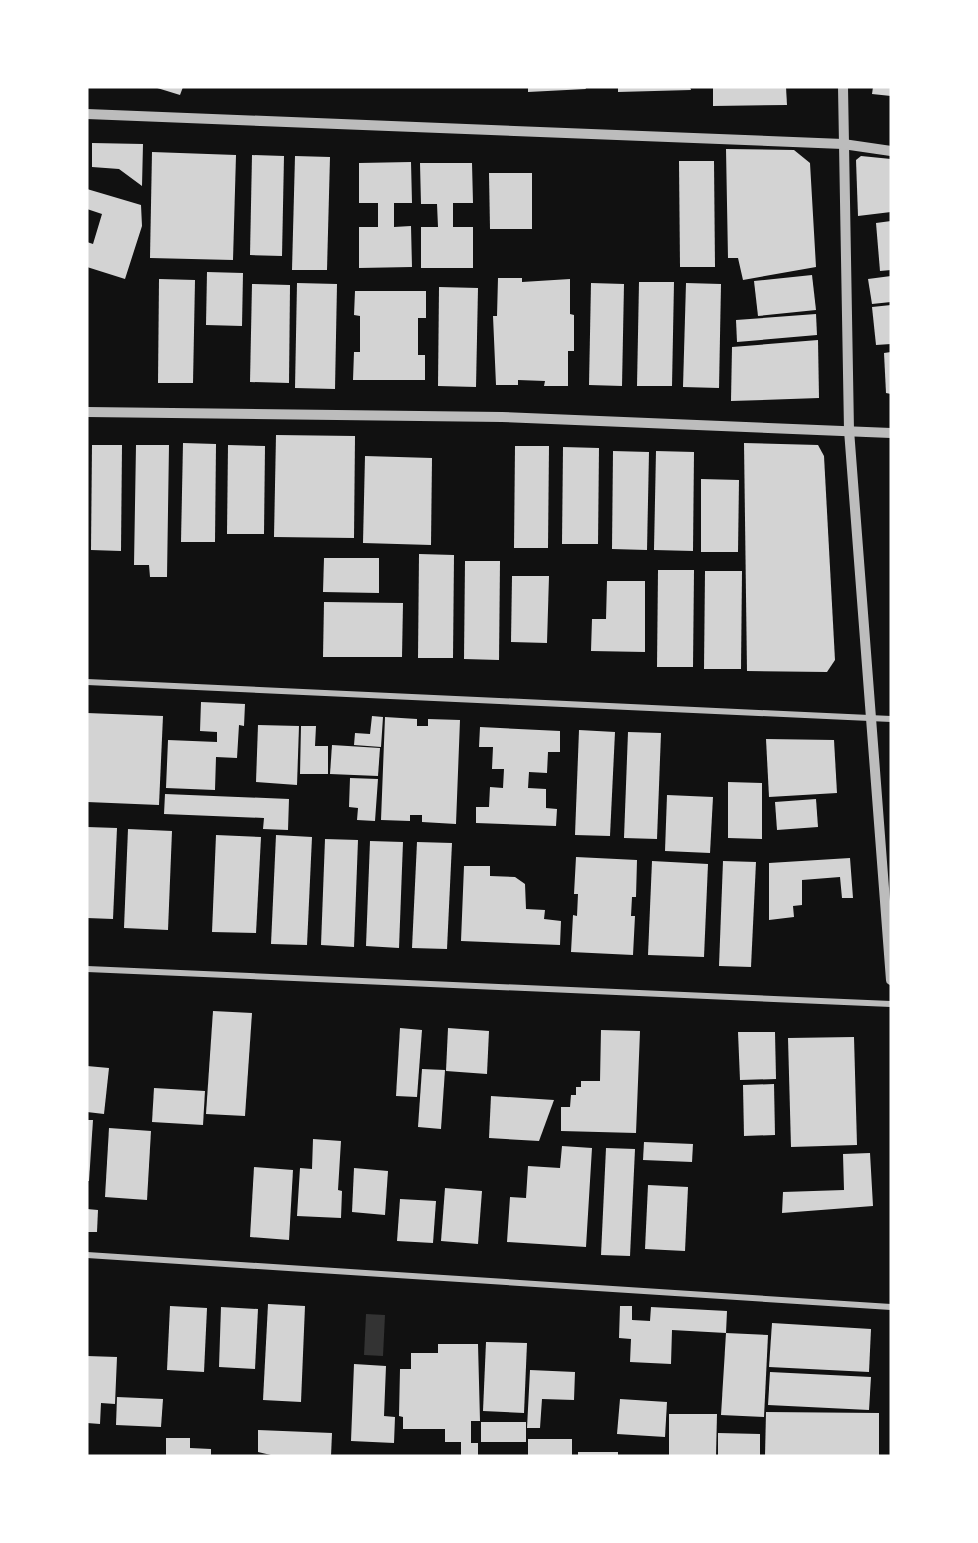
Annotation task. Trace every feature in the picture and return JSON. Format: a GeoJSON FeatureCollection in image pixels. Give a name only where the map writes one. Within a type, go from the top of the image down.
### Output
{"type":"FeatureCollection","features":[{"type":"Feature","properties":{"kind":"street"},"geometry":{"type":"LineString","coordinates":[[843,87],[849,430],[891,980]]}},
{"type":"Feature","properties":{"kind":"street"},"geometry":{"type":"LineString","coordinates":[[87,114],[843,144],[891,151]]}},
{"type":"Feature","properties":{"kind":"street"},"geometry":{"type":"LineString","coordinates":[[87,411],[490,417],[891,433]]}},
{"type":"Feature","properties":{"kind":"street"},"geometry":{"type":"LineString","coordinates":[[87,682],[871,716],[891,719]]}},
{"type":"Feature","properties":{"kind":"street"},"geometry":{"type":"LineString","coordinates":[[87,969],[891,1004]]}},
{"type":"Feature","properties":{"kind":"street"},"geometry":{"type":"LineString","coordinates":[[87,1256],[891,1307]]}},
{"type":"Feature","properties":{"kind":"shaded area"},"geometry":{"type":"Polygon","coordinates":[[[366,1314],[385,1315],[383,1356],[364,1355],[366,1314]]]}},
{"type":"Feature","properties":{"kind":"building"},"geometry":{"type":"Polygon","coordinates":[[[154,87],[183,87],[180,95],[154,87]]]}},
{"type":"Feature","properties":{"kind":"building"},"geometry":{"type":"Polygon","coordinates":[[[528,87],[585,87],[586,89],[528,92],[528,87]]]}},
{"type":"Feature","properties":{"kind":"building"},"geometry":{"type":"Polygon","coordinates":[[[618,87],[690,87],[691,90],[618,92],[618,87]]]}},
{"type":"Feature","properties":{"kind":"building"},"geometry":{"type":"Polygon","coordinates":[[[713,87],[786,87],[787,105],[713,106],[713,87]]]}},
{"type":"Feature","properties":{"kind":"building"},"geometry":{"type":"Polygon","coordinates":[[[873,87],[891,87],[891,96],[872,94],[873,87]]]}},
{"type":"Feature","properties":{"kind":"building"},"geometry":{"type":"Polygon","coordinates":[[[92,143],[143,144],[142,186],[119,169],[92,167],[92,143]]]}},
{"type":"Feature","properties":{"kind":"building"},"geometry":{"type":"Polygon","coordinates":[[[726,149],[794,150],[810,163],[816,267],[743,280],[738,258],[728,258],[726,149]]]}},
{"type":"Feature","properties":{"kind":"building"},"geometry":{"type":"Polygon","coordinates":[[[152,152],[236,155],[233,260],[150,258],[152,152]]]}},
{"type":"Feature","properties":{"kind":"building"},"geometry":{"type":"Polygon","coordinates":[[[252,155],[284,156],[282,256],[250,255],[252,155]]]}},
{"type":"Feature","properties":{"kind":"building"},"geometry":{"type":"Polygon","coordinates":[[[295,156],[330,157],[327,270],[292,270],[295,156]]]}},
{"type":"Feature","properties":{"kind":"building"},"geometry":{"type":"Polygon","coordinates":[[[861,156],[891,159],[891,212],[858,216],[856,160],[861,156]]]}},
{"type":"Feature","properties":{"kind":"building"},"geometry":{"type":"Polygon","coordinates":[[[679,161],[714,161],[715,267],[680,267],[679,161]]]}},
{"type":"Feature","properties":{"kind":"building"},"geometry":{"type":"Polygon","coordinates":[[[411,162],[412,203],[394,203],[394,227],[411,226],[412,267],[359,268],[359,227],[378,227],[378,203],[359,203],[359,163],[411,162]]]}},
{"type":"Feature","properties":{"kind":"building"},"geometry":{"type":"Polygon","coordinates":[[[420,163],[472,163],[473,203],[453,203],[453,227],[473,227],[473,268],[421,268],[421,227],[438,227],[437,204],[421,204],[420,163]]]}},
{"type":"Feature","properties":{"kind":"building"},"geometry":{"type":"Polygon","coordinates":[[[489,173],[532,173],[532,229],[490,229],[489,173]]]}},
{"type":"Feature","properties":{"kind":"building"},"geometry":{"type":"Polygon","coordinates":[[[87,189],[141,205],[142,226],[125,279],[87,267],[87,242],[93,244],[102,214],[87,209],[87,189]]]}},
{"type":"Feature","properties":{"kind":"building"},"geometry":{"type":"Polygon","coordinates":[[[891,221],[891,270],[880,271],[876,223],[891,221]]]}},
{"type":"Feature","properties":{"kind":"building"},"geometry":{"type":"Polygon","coordinates":[[[207,272],[243,273],[242,326],[206,325],[207,272]]]}},
{"type":"Feature","properties":{"kind":"building"},"geometry":{"type":"Polygon","coordinates":[[[812,275],[816,310],[758,316],[754,281],[812,275]]]}},
{"type":"Feature","properties":{"kind":"building"},"geometry":{"type":"Polygon","coordinates":[[[891,276],[891,302],[872,304],[868,279],[891,276]]]}},
{"type":"Feature","properties":{"kind":"building"},"geometry":{"type":"Polygon","coordinates":[[[498,278],[522,278],[522,282],[570,279],[570,314],[574,315],[574,351],[568,351],[568,386],[544,386],[545,381],[518,380],[518,385],[496,385],[493,316],[497,316],[498,278]]]}},
{"type":"Feature","properties":{"kind":"building"},"geometry":{"type":"Polygon","coordinates":[[[159,279],[195,280],[193,383],[158,383],[159,279]]]}},
{"type":"Feature","properties":{"kind":"building"},"geometry":{"type":"Polygon","coordinates":[[[639,282],[674,282],[672,386],[637,386],[639,282]]]}},
{"type":"Feature","properties":{"kind":"building"},"geometry":{"type":"Polygon","coordinates":[[[297,283],[337,284],[335,389],[295,388],[297,283]]]}},
{"type":"Feature","properties":{"kind":"building"},"geometry":{"type":"Polygon","coordinates":[[[591,283],[624,284],[622,386],[589,385],[591,283]]]}},
{"type":"Feature","properties":{"kind":"building"},"geometry":{"type":"Polygon","coordinates":[[[686,283],[721,284],[719,388],[683,387],[686,283]]]}},
{"type":"Feature","properties":{"kind":"building"},"geometry":{"type":"Polygon","coordinates":[[[252,284],[290,285],[289,383],[250,382],[252,284]]]}},
{"type":"Feature","properties":{"kind":"building"},"geometry":{"type":"Polygon","coordinates":[[[439,287],[478,288],[476,387],[438,386],[439,287]]]}},
{"type":"Feature","properties":{"kind":"building"},"geometry":{"type":"Polygon","coordinates":[[[355,291],[426,291],[426,318],[418,318],[418,355],[425,355],[425,380],[353,380],[354,352],[360,352],[360,316],[354,315],[355,291]]]}},
{"type":"Feature","properties":{"kind":"building"},"geometry":{"type":"Polygon","coordinates":[[[891,305],[891,344],[876,345],[872,307],[891,305]]]}},
{"type":"Feature","properties":{"kind":"building"},"geometry":{"type":"Polygon","coordinates":[[[816,314],[817,335],[737,342],[736,320],[816,314]]]}},
{"type":"Feature","properties":{"kind":"building"},"geometry":{"type":"Polygon","coordinates":[[[818,340],[819,398],[731,401],[732,347],[818,340]]]}},
{"type":"Feature","properties":{"kind":"building"},"geometry":{"type":"Polygon","coordinates":[[[891,352],[891,394],[886,393],[884,353],[891,352]]]}},
{"type":"Feature","properties":{"kind":"building"},"geometry":{"type":"Polygon","coordinates":[[[276,435],[355,436],[354,538],[274,537],[276,435]]]}},
{"type":"Feature","properties":{"kind":"building"},"geometry":{"type":"Polygon","coordinates":[[[183,443],[216,444],[215,542],[181,542],[183,443]]]}},
{"type":"Feature","properties":{"kind":"building"},"geometry":{"type":"Polygon","coordinates":[[[744,443],[818,445],[824,456],[835,660],[827,672],[747,671],[744,443]]]}},
{"type":"Feature","properties":{"kind":"building"},"geometry":{"type":"Polygon","coordinates":[[[92,445],[122,445],[121,551],[91,550],[92,445]]]}},
{"type":"Feature","properties":{"kind":"building"},"geometry":{"type":"Polygon","coordinates":[[[136,445],[169,445],[167,577],[150,577],[149,565],[134,565],[136,445]]]}},
{"type":"Feature","properties":{"kind":"building"},"geometry":{"type":"Polygon","coordinates":[[[228,445],[265,446],[264,534],[227,534],[228,445]]]}},
{"type":"Feature","properties":{"kind":"building"},"geometry":{"type":"Polygon","coordinates":[[[515,446],[549,446],[548,548],[514,548],[515,446]]]}},
{"type":"Feature","properties":{"kind":"building"},"geometry":{"type":"Polygon","coordinates":[[[563,447],[599,448],[598,544],[562,544],[563,447]]]}},
{"type":"Feature","properties":{"kind":"building"},"geometry":{"type":"Polygon","coordinates":[[[613,451],[649,452],[647,550],[612,549],[613,451]]]}},
{"type":"Feature","properties":{"kind":"building"},"geometry":{"type":"Polygon","coordinates":[[[656,451],[694,452],[693,551],[654,550],[656,451]]]}},
{"type":"Feature","properties":{"kind":"building"},"geometry":{"type":"Polygon","coordinates":[[[365,456],[432,458],[431,545],[363,543],[365,456]]]}},
{"type":"Feature","properties":{"kind":"building"},"geometry":{"type":"Polygon","coordinates":[[[701,479],[739,480],[738,552],[701,552],[701,479]]]}},
{"type":"Feature","properties":{"kind":"building"},"geometry":{"type":"Polygon","coordinates":[[[419,554],[454,555],[453,658],[418,658],[419,554]]]}},
{"type":"Feature","properties":{"kind":"building"},"geometry":{"type":"Polygon","coordinates":[[[324,558],[379,558],[379,593],[323,592],[324,558]]]}},
{"type":"Feature","properties":{"kind":"building"},"geometry":{"type":"Polygon","coordinates":[[[465,561],[500,561],[499,660],[464,659],[465,561]]]}},
{"type":"Feature","properties":{"kind":"building"},"geometry":{"type":"Polygon","coordinates":[[[658,570],[694,570],[693,667],[657,667],[658,570]]]}},
{"type":"Feature","properties":{"kind":"building"},"geometry":{"type":"Polygon","coordinates":[[[705,571],[742,571],[741,669],[704,669],[705,571]]]}},
{"type":"Feature","properties":{"kind":"building"},"geometry":{"type":"Polygon","coordinates":[[[512,576],[549,576],[547,643],[511,642],[512,576]]]}},
{"type":"Feature","properties":{"kind":"building"},"geometry":{"type":"Polygon","coordinates":[[[607,581],[645,581],[645,652],[591,651],[592,619],[606,619],[607,581]]]}},
{"type":"Feature","properties":{"kind":"building"},"geometry":{"type":"Polygon","coordinates":[[[324,602],[403,603],[402,657],[323,657],[324,602]]]}},
{"type":"Feature","properties":{"kind":"building"},"geometry":{"type":"Polygon","coordinates":[[[201,702],[245,704],[244,726],[239,725],[237,758],[216,757],[215,790],[166,788],[168,740],[217,742],[217,732],[200,731],[201,702]]]}},
{"type":"Feature","properties":{"kind":"building"},"geometry":{"type":"Polygon","coordinates":[[[87,713],[163,716],[159,805],[87,802],[87,713]]]}},
{"type":"Feature","properties":{"kind":"building"},"geometry":{"type":"Polygon","coordinates":[[[372,716],[383,717],[381,747],[354,745],[355,733],[370,734],[372,716]]]}},
{"type":"Feature","properties":{"kind":"building"},"geometry":{"type":"Polygon","coordinates":[[[385,717],[417,719],[417,726],[428,726],[428,719],[460,720],[456,824],[422,822],[422,815],[410,815],[410,821],[381,820],[385,717]]]}},
{"type":"Feature","properties":{"kind":"building"},"geometry":{"type":"Polygon","coordinates":[[[258,725],[299,726],[297,785],[256,782],[258,725]]]}},
{"type":"Feature","properties":{"kind":"building"},"geometry":{"type":"Polygon","coordinates":[[[301,726],[316,726],[315,746],[328,746],[328,774],[300,774],[301,726]]]}},
{"type":"Feature","properties":{"kind":"building"},"geometry":{"type":"Polygon","coordinates":[[[480,727],[560,731],[560,752],[548,752],[547,773],[529,772],[528,788],[546,789],[546,808],[557,809],[556,826],[476,823],[476,807],[489,807],[490,787],[503,788],[504,769],[492,769],[493,747],[479,747],[480,727]]]}},
{"type":"Feature","properties":{"kind":"building"},"geometry":{"type":"Polygon","coordinates":[[[579,730],[615,732],[610,836],[575,835],[579,730]]]}},
{"type":"Feature","properties":{"kind":"building"},"geometry":{"type":"Polygon","coordinates":[[[628,732],[661,733],[657,839],[624,838],[628,732]]]}},
{"type":"Feature","properties":{"kind":"building"},"geometry":{"type":"Polygon","coordinates":[[[766,739],[834,740],[837,793],[769,797],[766,739]]]}},
{"type":"Feature","properties":{"kind":"building"},"geometry":{"type":"Polygon","coordinates":[[[332,745],[380,748],[378,776],[330,774],[332,745]]]}},
{"type":"Feature","properties":{"kind":"building"},"geometry":{"type":"Polygon","coordinates":[[[350,778],[378,779],[375,821],[357,820],[358,808],[349,807],[350,778]]]}},
{"type":"Feature","properties":{"kind":"building"},"geometry":{"type":"Polygon","coordinates":[[[728,782],[762,783],[762,839],[728,838],[728,782]]]}},
{"type":"Feature","properties":{"kind":"building"},"geometry":{"type":"Polygon","coordinates":[[[165,794],[289,799],[288,830],[263,829],[264,818],[164,814],[165,794]]]}},
{"type":"Feature","properties":{"kind":"building"},"geometry":{"type":"Polygon","coordinates":[[[667,795],[713,797],[710,853],[665,851],[667,795]]]}},
{"type":"Feature","properties":{"kind":"building"},"geometry":{"type":"Polygon","coordinates":[[[816,799],[818,827],[777,830],[775,802],[816,799]]]}},
{"type":"Feature","properties":{"kind":"building"},"geometry":{"type":"Polygon","coordinates":[[[87,827],[117,828],[113,919],[87,918],[87,827]]]}},
{"type":"Feature","properties":{"kind":"building"},"geometry":{"type":"Polygon","coordinates":[[[128,829],[172,831],[168,930],[124,928],[128,829]]]}},
{"type":"Feature","properties":{"kind":"building"},"geometry":{"type":"Polygon","coordinates":[[[216,835],[261,837],[256,933],[212,932],[216,835]]]}},
{"type":"Feature","properties":{"kind":"building"},"geometry":{"type":"Polygon","coordinates":[[[276,835],[312,837],[307,945],[271,944],[276,835]]]}},
{"type":"Feature","properties":{"kind":"building"},"geometry":{"type":"Polygon","coordinates":[[[325,839],[358,840],[354,947],[321,945],[325,839]]]}},
{"type":"Feature","properties":{"kind":"building"},"geometry":{"type":"Polygon","coordinates":[[[370,841],[403,842],[399,948],[366,946],[370,841]]]}},
{"type":"Feature","properties":{"kind":"building"},"geometry":{"type":"Polygon","coordinates":[[[417,842],[452,843],[447,949],[412,948],[417,842]]]}},
{"type":"Feature","properties":{"kind":"building"},"geometry":{"type":"Polygon","coordinates":[[[576,857],[637,860],[636,897],[632,897],[631,916],[635,916],[633,955],[571,952],[573,915],[577,916],[578,894],[574,894],[576,857]]]}},
{"type":"Feature","properties":{"kind":"building"},"geometry":{"type":"Polygon","coordinates":[[[850,858],[853,898],[842,898],[840,877],[802,880],[802,905],[793,906],[794,917],[769,920],[769,863],[850,858]]]}},
{"type":"Feature","properties":{"kind":"building"},"geometry":{"type":"Polygon","coordinates":[[[652,861],[708,864],[704,957],[648,955],[652,861]]]}},
{"type":"Feature","properties":{"kind":"building"},"geometry":{"type":"Polygon","coordinates":[[[723,861],[756,862],[751,967],[719,966],[723,861]]]}},
{"type":"Feature","properties":{"kind":"building"},"geometry":{"type":"Polygon","coordinates":[[[464,866],[490,866],[490,876],[515,877],[525,884],[526,909],[545,910],[544,919],[561,921],[560,945],[461,941],[464,866]]]}},
{"type":"Feature","properties":{"kind":"building"},"geometry":{"type":"Polygon","coordinates":[[[213,1011],[252,1013],[245,1116],[206,1114],[213,1011]]]}},
{"type":"Feature","properties":{"kind":"building"},"geometry":{"type":"Polygon","coordinates":[[[400,1028],[422,1030],[417,1097],[396,1096],[400,1028]]]}},
{"type":"Feature","properties":{"kind":"building"},"geometry":{"type":"Polygon","coordinates":[[[448,1028],[489,1031],[487,1074],[446,1071],[448,1028]]]}},
{"type":"Feature","properties":{"kind":"building"},"geometry":{"type":"Polygon","coordinates":[[[601,1030],[640,1031],[636,1133],[561,1131],[561,1107],[570,1107],[571,1095],[576,1095],[576,1087],[581,1087],[581,1081],[600,1081],[601,1030]]]}},
{"type":"Feature","properties":{"kind":"building"},"geometry":{"type":"Polygon","coordinates":[[[738,1032],[775,1032],[776,1079],[740,1080],[738,1032]]]}},
{"type":"Feature","properties":{"kind":"building"},"geometry":{"type":"Polygon","coordinates":[[[854,1037],[857,1145],[791,1147],[788,1038],[854,1037]]]}},
{"type":"Feature","properties":{"kind":"building"},"geometry":{"type":"Polygon","coordinates":[[[87,1066],[109,1068],[104,1114],[87,1112],[87,1066]]]}},
{"type":"Feature","properties":{"kind":"building"},"geometry":{"type":"Polygon","coordinates":[[[422,1069],[445,1070],[441,1129],[418,1127],[422,1069]]]}},
{"type":"Feature","properties":{"kind":"building"},"geometry":{"type":"Polygon","coordinates":[[[774,1084],[775,1135],[744,1136],[743,1085],[774,1084]]]}},
{"type":"Feature","properties":{"kind":"building"},"geometry":{"type":"Polygon","coordinates":[[[154,1088],[205,1091],[203,1125],[152,1122],[154,1088]]]}},
{"type":"Feature","properties":{"kind":"building"},"geometry":{"type":"Polygon","coordinates":[[[491,1096],[554,1100],[539,1141],[489,1138],[491,1096]]]}},
{"type":"Feature","properties":{"kind":"building"},"geometry":{"type":"Polygon","coordinates":[[[87,1120],[93,1120],[89,1181],[87,1181],[87,1120]]]}},
{"type":"Feature","properties":{"kind":"building"},"geometry":{"type":"Polygon","coordinates":[[[109,1128],[151,1131],[147,1200],[105,1197],[109,1128]]]}},
{"type":"Feature","properties":{"kind":"building"},"geometry":{"type":"Polygon","coordinates":[[[313,1139],[341,1141],[338,1190],[342,1191],[341,1218],[297,1216],[300,1168],[312,1169],[313,1139]]]}},
{"type":"Feature","properties":{"kind":"building"},"geometry":{"type":"Polygon","coordinates":[[[644,1142],[693,1144],[692,1162],[643,1160],[644,1142]]]}},
{"type":"Feature","properties":{"kind":"building"},"geometry":{"type":"Polygon","coordinates":[[[562,1146],[592,1148],[586,1247],[507,1242],[510,1197],[526,1198],[528,1166],[560,1168],[562,1146]]]}},
{"type":"Feature","properties":{"kind":"building"},"geometry":{"type":"Polygon","coordinates":[[[606,1148],[635,1149],[630,1256],[601,1255],[606,1148]]]}},
{"type":"Feature","properties":{"kind":"building"},"geometry":{"type":"Polygon","coordinates":[[[870,1153],[873,1206],[782,1213],[783,1192],[844,1190],[843,1154],[870,1153]]]}},
{"type":"Feature","properties":{"kind":"building"},"geometry":{"type":"Polygon","coordinates":[[[254,1167],[293,1170],[289,1240],[250,1237],[254,1167]]]}},
{"type":"Feature","properties":{"kind":"building"},"geometry":{"type":"Polygon","coordinates":[[[354,1168],[388,1171],[385,1215],[352,1212],[354,1168]]]}},
{"type":"Feature","properties":{"kind":"building"},"geometry":{"type":"Polygon","coordinates":[[[648,1185],[688,1187],[685,1251],[645,1249],[648,1185]]]}},
{"type":"Feature","properties":{"kind":"building"},"geometry":{"type":"Polygon","coordinates":[[[445,1188],[482,1191],[478,1244],[441,1241],[445,1188]]]}},
{"type":"Feature","properties":{"kind":"building"},"geometry":{"type":"Polygon","coordinates":[[[400,1199],[436,1201],[433,1243],[397,1241],[400,1199]]]}},
{"type":"Feature","properties":{"kind":"building"},"geometry":{"type":"Polygon","coordinates":[[[87,1209],[98,1210],[97,1232],[87,1232],[87,1209]]]}},
{"type":"Feature","properties":{"kind":"building"},"geometry":{"type":"Polygon","coordinates":[[[268,1304],[305,1306],[301,1402],[263,1400],[268,1304]]]}},
{"type":"Feature","properties":{"kind":"building"},"geometry":{"type":"Polygon","coordinates":[[[170,1306],[207,1308],[204,1372],[167,1370],[170,1306]]]}},
{"type":"Feature","properties":{"kind":"building"},"geometry":{"type":"Polygon","coordinates":[[[620,1306],[632,1306],[632,1320],[650,1321],[651,1307],[727,1311],[726,1333],[672,1330],[671,1364],[630,1362],[631,1339],[619,1338],[620,1306]]]}},
{"type":"Feature","properties":{"kind":"building"},"geometry":{"type":"Polygon","coordinates":[[[221,1307],[258,1309],[255,1369],[219,1367],[221,1307]]]}},
{"type":"Feature","properties":{"kind":"building"},"geometry":{"type":"Polygon","coordinates":[[[772,1323],[871,1329],[869,1372],[769,1367],[772,1323]]]}},
{"type":"Feature","properties":{"kind":"building"},"geometry":{"type":"Polygon","coordinates":[[[726,1333],[768,1335],[764,1417],[721,1415],[726,1333]]]}},
{"type":"Feature","properties":{"kind":"building"},"geometry":{"type":"Polygon","coordinates":[[[486,1342],[527,1343],[524,1413],[483,1411],[486,1342]]]}},
{"type":"Feature","properties":{"kind":"building"},"geometry":{"type":"Polygon","coordinates":[[[438,1344],[478,1344],[480,1421],[471,1421],[471,1443],[478,1443],[478,1456],[461,1456],[461,1442],[445,1442],[445,1429],[403,1429],[403,1417],[399,1416],[400,1369],[411,1369],[411,1353],[438,1353],[438,1344]]]}},
{"type":"Feature","properties":{"kind":"building"},"geometry":{"type":"Polygon","coordinates":[[[87,1356],[117,1357],[115,1404],[101,1403],[100,1424],[87,1423],[87,1356]]]}},
{"type":"Feature","properties":{"kind":"building"},"geometry":{"type":"Polygon","coordinates":[[[354,1364],[386,1366],[384,1416],[395,1417],[394,1443],[351,1441],[354,1364]]]}},
{"type":"Feature","properties":{"kind":"building"},"geometry":{"type":"Polygon","coordinates":[[[530,1370],[575,1372],[574,1400],[542,1399],[540,1428],[527,1428],[530,1370]]]}},
{"type":"Feature","properties":{"kind":"building"},"geometry":{"type":"Polygon","coordinates":[[[770,1372],[871,1377],[869,1410],[768,1405],[770,1372]]]}},
{"type":"Feature","properties":{"kind":"building"},"geometry":{"type":"Polygon","coordinates":[[[117,1397],[163,1399],[161,1427],[116,1425],[117,1397]]]}},
{"type":"Feature","properties":{"kind":"building"},"geometry":{"type":"Polygon","coordinates":[[[620,1399],[667,1402],[665,1437],[617,1434],[620,1399]]]}},
{"type":"Feature","properties":{"kind":"building"},"geometry":{"type":"Polygon","coordinates":[[[766,1412],[879,1413],[879,1456],[765,1456],[766,1412]]]}},
{"type":"Feature","properties":{"kind":"building"},"geometry":{"type":"Polygon","coordinates":[[[669,1414],[717,1414],[716,1456],[669,1456],[669,1414]]]}},
{"type":"Feature","properties":{"kind":"building"},"geometry":{"type":"Polygon","coordinates":[[[481,1422],[526,1422],[526,1442],[481,1442],[481,1422]]]}},
{"type":"Feature","properties":{"kind":"building"},"geometry":{"type":"Polygon","coordinates":[[[258,1430],[332,1433],[331,1456],[275,1456],[258,1452],[258,1430]]]}},
{"type":"Feature","properties":{"kind":"building"},"geometry":{"type":"Polygon","coordinates":[[[718,1433],[760,1434],[760,1456],[718,1456],[718,1433]]]}},
{"type":"Feature","properties":{"kind":"building"},"geometry":{"type":"Polygon","coordinates":[[[166,1438],[190,1438],[190,1448],[211,1449],[211,1456],[166,1456],[166,1438]]]}},
{"type":"Feature","properties":{"kind":"building"},"geometry":{"type":"Polygon","coordinates":[[[528,1439],[572,1439],[572,1456],[528,1456],[528,1439]]]}},
{"type":"Feature","properties":{"kind":"building"},"geometry":{"type":"Polygon","coordinates":[[[578,1452],[618,1452],[618,1456],[578,1456],[578,1452]]]}}]}
